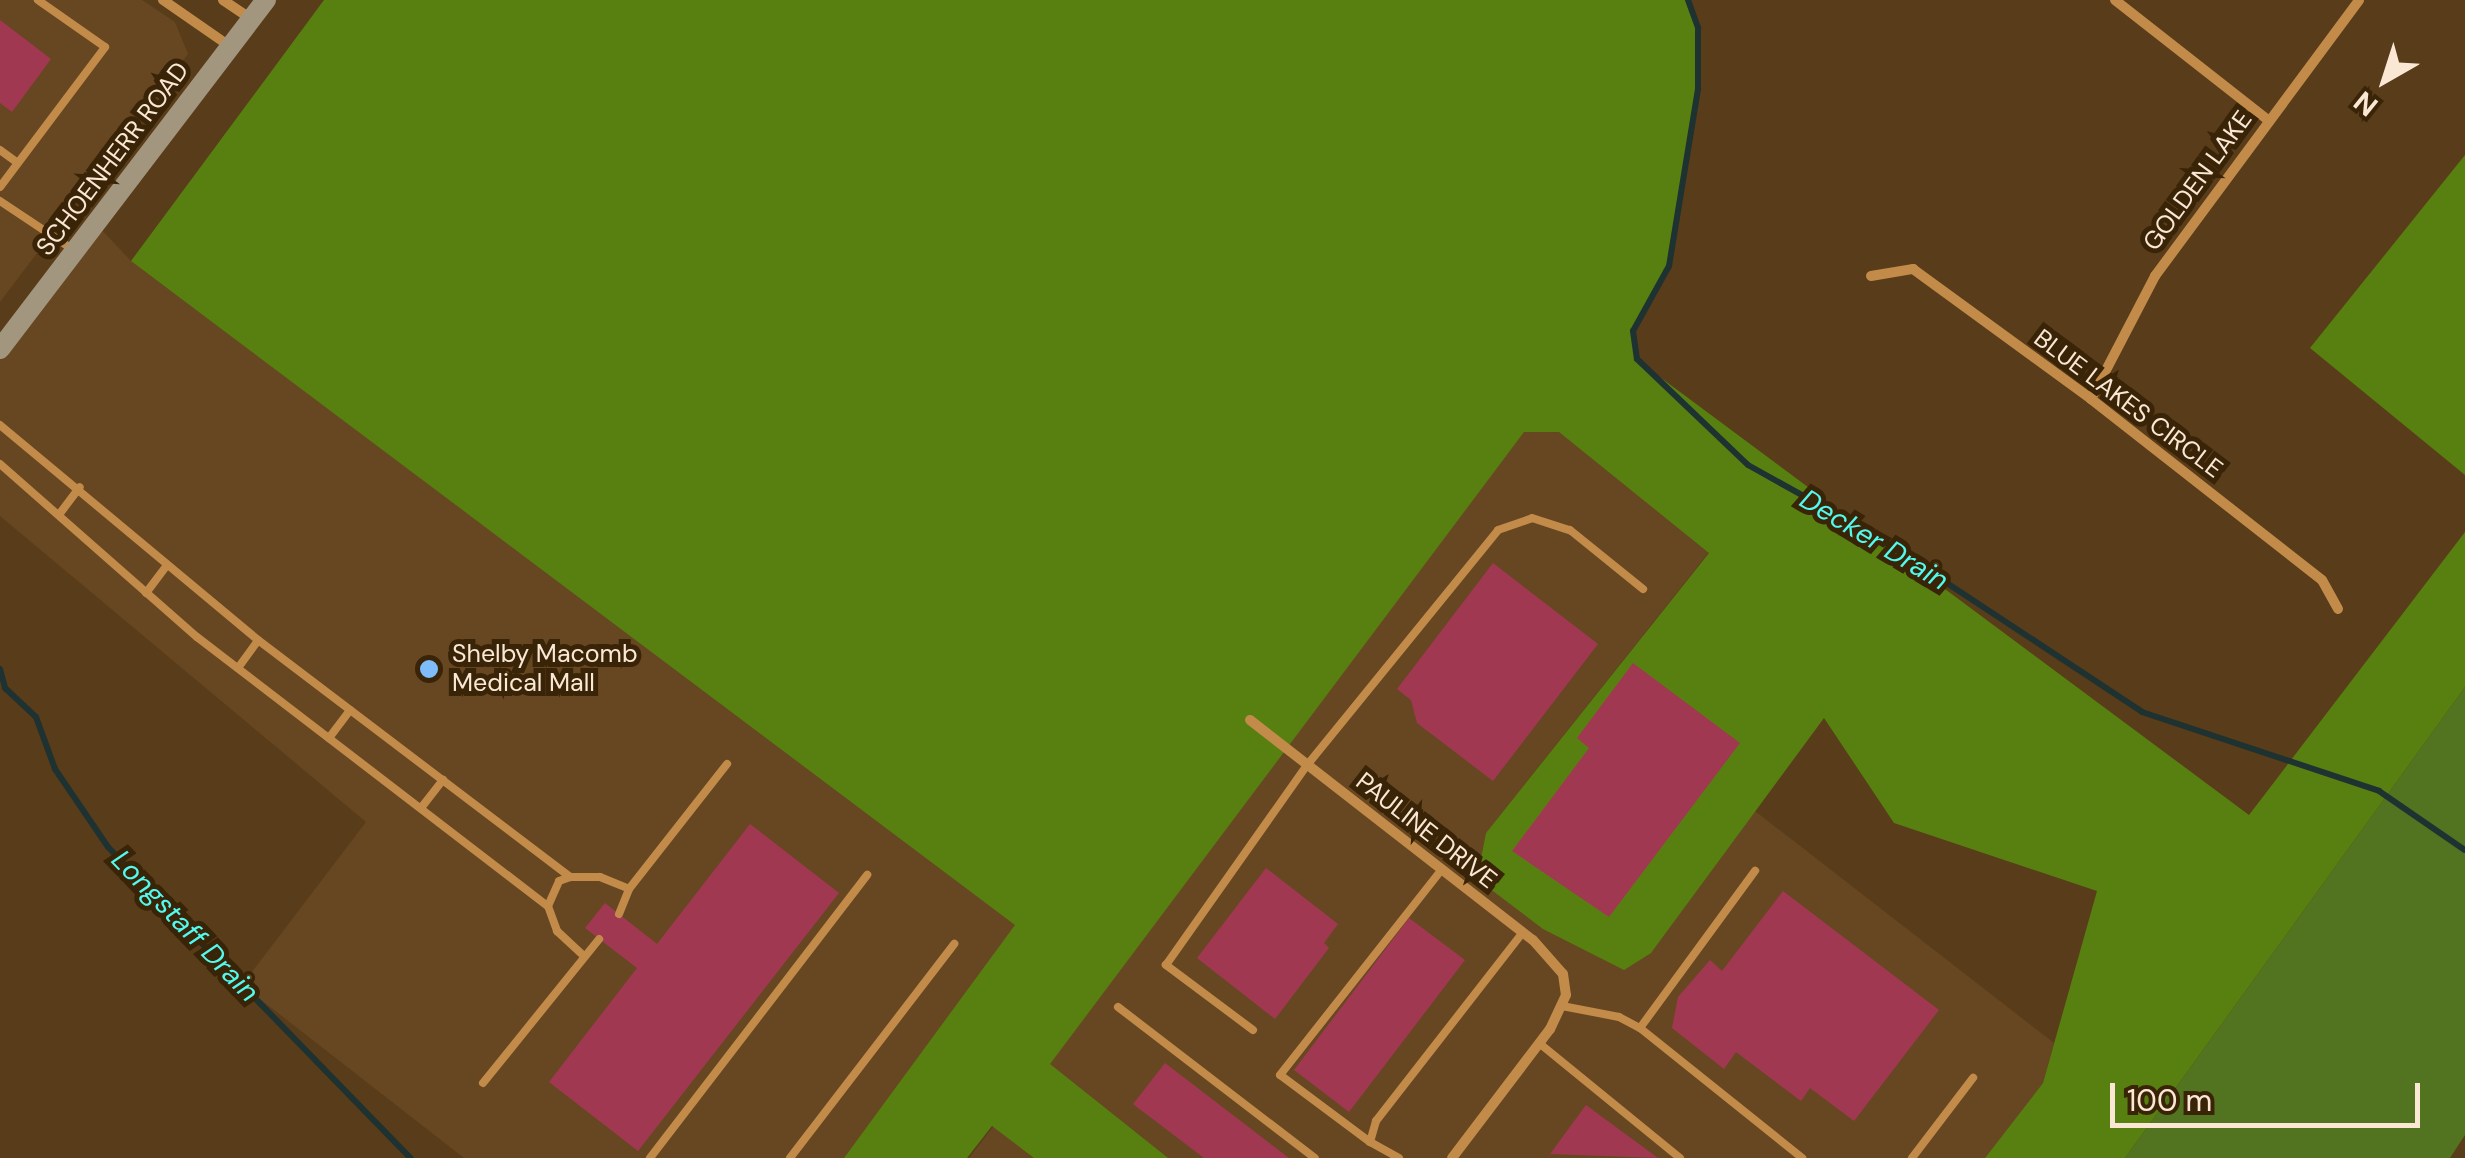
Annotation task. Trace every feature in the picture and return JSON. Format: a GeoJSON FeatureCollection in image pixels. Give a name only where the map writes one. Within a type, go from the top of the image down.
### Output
{"type":"FeatureCollection","features":[{"type":"Feature","properties":{"kind":"street"},"geometry":{"type":"LineString","coordinates":[[163,0],[230,47]]}},
{"type":"Feature","properties":{"kind":"street"},"geometry":{"type":"LineString","coordinates":[[222,0],[252,20]]}},
{"type":"Feature","properties":{"kind":"street","name":"SCHOENHERR ROAD"},"geometry":{"type":"LineString","coordinates":[[0,349],[266,0]]}},
{"type":"Feature","properties":{"kind":"street"},"geometry":{"type":"LineString","coordinates":[[2115,0],[2267,119]]}},
{"type":"Feature","properties":{"kind":"street","name":"GOLDEN LAKE"},"geometry":{"type":"LineString","coordinates":[[2092,398],[2155,276],[2267,119],[2359,0]]}},
{"type":"Feature","properties":{"kind":"street","name":"BLUE LAKES CIRCLE"},"geometry":{"type":"LineString","coordinates":[[1871,276],[1913,270],[2092,398],[2322,580],[2338,609]]}},
{"type":"Feature","properties":{"kind":"street","name":"PAULINE DRIVE"},"geometry":{"type":"LineString","coordinates":[[1250,720],[1522,932],[1568,984],[1562,1006]]}},
{"type":"Feature","properties":{"kind":"street"},"geometry":{"type":"LineString","coordinates":[[1452,1158],[1539,1044],[1562,1006]]}},
{"type":"Feature","properties":{"kind":"lane"},"geometry":{"type":"LineString","coordinates":[[0,188],[105,47],[38,0]]}},
{"type":"Feature","properties":{"kind":"lane"},"geometry":{"type":"LineString","coordinates":[[0,150],[18,163]]}},
{"type":"Feature","properties":{"kind":"lane"},"geometry":{"type":"LineString","coordinates":[[0,201],[74,251]]}},
{"type":"Feature","properties":{"kind":"lane"},"geometry":{"type":"LineString","coordinates":[[0,425],[80,487],[166,566],[258,640],[570,878]]}},
{"type":"Feature","properties":{"kind":"lane"},"geometry":{"type":"LineString","coordinates":[[0,464],[60,512],[146,594],[548,906],[557,931],[582,954]]}},
{"type":"Feature","properties":{"kind":"lane"},"geometry":{"type":"LineString","coordinates":[[60,512],[80,487]]}},
{"type":"Feature","properties":{"kind":"lane"},"geometry":{"type":"LineString","coordinates":[[1253,1030],[1166,966],[1308,764],[1498,530],[1532,518],[1570,530],[1643,589]]}},
{"type":"Feature","properties":{"kind":"lane"},"geometry":{"type":"LineString","coordinates":[[146,594],[166,566]]}},
{"type":"Feature","properties":{"kind":"lane"},"geometry":{"type":"LineString","coordinates":[[238,668],[258,640]]}},
{"type":"Feature","properties":{"kind":"lane"},"geometry":{"type":"LineString","coordinates":[[329,738],[350,710]]}},
{"type":"Feature","properties":{"kind":"lane"},"geometry":{"type":"LineString","coordinates":[[618,914],[629,889],[728,764]]}},
{"type":"Feature","properties":{"kind":"lane"},"geometry":{"type":"LineString","coordinates":[[422,808],[443,780]]}},
{"type":"Feature","properties":{"kind":"lane"},"geometry":{"type":"LineString","coordinates":[[1399,1158],[1370,1142],[1280,1075],[1442,868]]}},
{"type":"Feature","properties":{"kind":"lane"},"geometry":{"type":"LineString","coordinates":[[1640,1028],[1754,871]]}},
{"type":"Feature","properties":{"kind":"lane"},"geometry":{"type":"LineString","coordinates":[[650,1158],[867,875]]}},
{"type":"Feature","properties":{"kind":"lane"},"geometry":{"type":"LineString","coordinates":[[548,906],[559,881],[570,878],[600,877],[629,889]]}},
{"type":"Feature","properties":{"kind":"lane"},"geometry":{"type":"LineString","coordinates":[[1370,1142],[1376,1121],[1522,932]]}},
{"type":"Feature","properties":{"kind":"lane"},"geometry":{"type":"LineString","coordinates":[[483,1083],[582,954],[600,939]]}},
{"type":"Feature","properties":{"kind":"lane"},"geometry":{"type":"LineString","coordinates":[[790,1158],[954,944]]}},
{"type":"Feature","properties":{"kind":"lane"},"geometry":{"type":"LineString","coordinates":[[1562,1006],[1619,1016],[1640,1028],[1802,1158]]}},
{"type":"Feature","properties":{"kind":"lane"},"geometry":{"type":"LineString","coordinates":[[1118,1007],[1315,1158]]}},
{"type":"Feature","properties":{"kind":"lane"},"geometry":{"type":"LineString","coordinates":[[1539,1044],[1680,1158]]}},
{"type":"Feature","properties":{"kind":"lane"},"geometry":{"type":"LineString","coordinates":[[1912,1158],[1972,1078]]}},
{"type":"Feature","properties":{"kind":"shaded area"},"geometry":{"type":"Polygon","coordinates":[[[0,0],[142,0],[175,22],[188,54],[0,302],[0,0]]]}},
{"type":"Feature","properties":{"kind":"shaded area","name":"Shelby Macomb Medical Mall"},"geometry":{"type":"Polygon","coordinates":[[[96,224],[131,261],[1016,925],[844,1158],[464,1158],[242,985],[366,822],[0,516],[0,354],[96,224]]]}},
{"type":"Feature","properties":{"kind":"shaded area"},"geometry":{"type":"Polygon","coordinates":[[[1524,432],[1559,432],[1709,552],[1486,833],[1651,953],[1755,811],[2054,1043],[2043,1083],[1985,1158],[969,1158],[1524,432]]]}},
{"type":"Feature","properties":{"kind":"green space"},"geometry":{"type":"Polygon","coordinates":[[[324,0],[1688,0],[1698,28],[1698,89],[1669,266],[1633,331],[1637,360],[2249,815],[2465,532],[2465,687],[2125,1158],[1985,1158],[2043,1083],[2097,891],[1894,823],[1824,718],[1651,953],[1624,970],[1543,929],[1477,879],[1486,833],[1709,553],[1559,432],[1524,432],[1050,1064],[1168,1158],[1034,1158],[992,1126],[967,1158],[844,1158],[1015,925],[131,261],[324,0]]]}},
{"type":"Feature","properties":{"kind":"green space"},"geometry":{"type":"Polygon","coordinates":[[[2465,155],[2465,475],[2310,348],[2465,155]]]}},
{"type":"Feature","properties":{"kind":"green space"},"geometry":{"type":"Polygon","coordinates":[[[2465,687],[2465,1135],[2450,1158],[2125,1158],[2465,687]]]}},
{"type":"Feature","properties":{"kind":"building"},"geometry":{"type":"Polygon","coordinates":[[[0,20],[51,59],[12,112],[0,103],[0,20]]]}},
{"type":"Feature","properties":{"kind":"building"},"geometry":{"type":"Polygon","coordinates":[[[1493,563],[1598,644],[1493,781],[1417,723],[1411,700],[1397,689],[1493,563]]]}},
{"type":"Feature","properties":{"kind":"building"},"geometry":{"type":"Polygon","coordinates":[[[1633,663],[1740,743],[1609,917],[1512,851],[1589,748],[1577,738],[1633,663]]]}},
{"type":"Feature","properties":{"kind":"building"},"geometry":{"type":"Polygon","coordinates":[[[750,824],[839,893],[638,1151],[549,1082],[637,968],[585,928],[605,903],[657,944],[750,824]]]}},
{"type":"Feature","properties":{"kind":"building"},"geometry":{"type":"Polygon","coordinates":[[[1266,868],[1338,924],[1324,943],[1329,948],[1275,1019],[1197,958],[1266,868]]]}},
{"type":"Feature","properties":{"kind":"building"},"geometry":{"type":"Polygon","coordinates":[[[1783,891],[1939,1010],[1854,1121],[1810,1088],[1801,1101],[1736,1052],[1724,1069],[1672,1028],[1678,997],[1710,960],[1722,971],[1783,891]]]}},
{"type":"Feature","properties":{"kind":"building"},"geometry":{"type":"Polygon","coordinates":[[[1409,918],[1465,960],[1349,1112],[1294,1070],[1409,918]]]}},
{"type":"Feature","properties":{"kind":"building"},"geometry":{"type":"Polygon","coordinates":[[[1165,1063],[1289,1158],[1204,1158],[1133,1104],[1165,1063]]]}},
{"type":"Feature","properties":{"kind":"building"},"geometry":{"type":"Polygon","coordinates":[[[1586,1105],[1658,1158],[1550,1154],[1586,1105]]]}},
{"type":"Feature","properties":{"kind":"waterway","name":"Decker Drain"},"geometry":{"type":"LineString","coordinates":[[1688,0],[1698,28],[1698,89],[1669,266],[1633,331],[1637,359],[1748,465],[1874,535],[2142,712],[2379,791],[2465,850]]}},
{"type":"Feature","properties":{"kind":"waterway","name":"Longstaff Drain"},"geometry":{"type":"LineString","coordinates":[[0,669],[5,688],[36,717],[55,769],[108,847],[410,1158]]}},
{"type":"Feature","properties":{"kind":"place","name":"Shelby Macomb Medical Mall"},"geometry":{"type":"Point","coordinates":[429,669]}}]}
